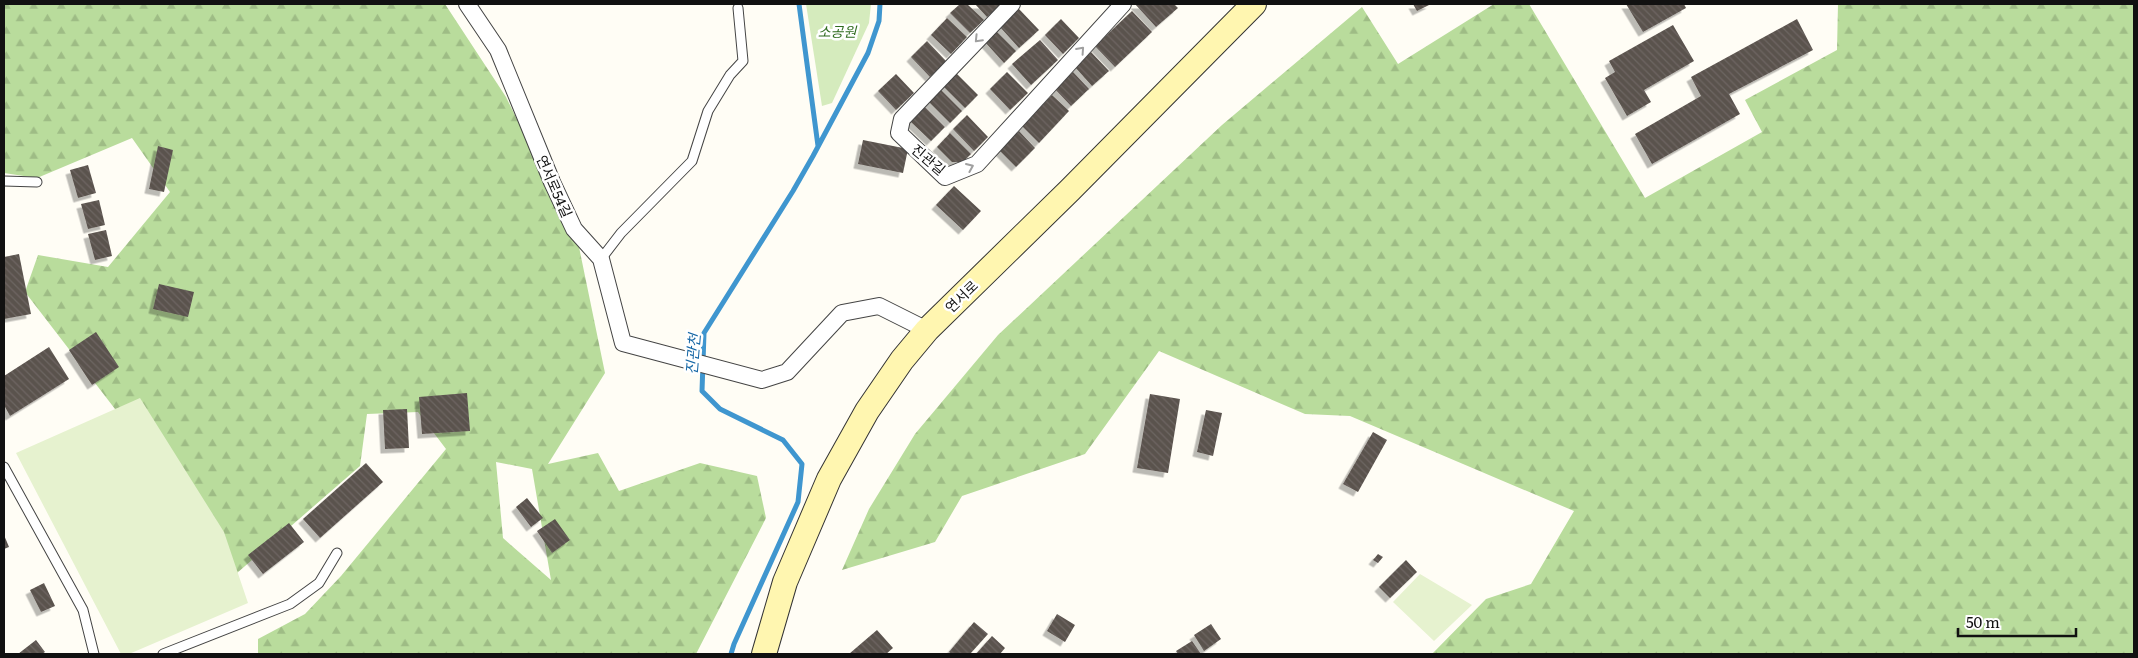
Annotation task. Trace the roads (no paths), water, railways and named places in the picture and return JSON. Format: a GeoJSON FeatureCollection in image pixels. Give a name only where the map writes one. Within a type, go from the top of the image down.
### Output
{"type":"FeatureCollection","features":[{"type":"Feature","properties":{"kind":"main road","name":"연서로"},"geometry":{"type":"LineString","coordinates":[[764,654],[785,582],[829,479],[867,411],[902,360],[927,330],[1070,190],[1254,4]]}},
{"type":"Feature","properties":{"kind":"street","name":"연서로54길"},"geometry":{"type":"LineString","coordinates":[[467,4],[498,50],[552,182],[574,228],[601,259],[622,343],[762,380],[787,372],[842,313],[879,306],[927,330]]}},
{"type":"Feature","properties":{"kind":"street","name":"진관길"},"geometry":{"type":"LineString","coordinates":[[1012,4],[902,119],[900,133],[945,177],[977,164],[1123,4]]}},
{"type":"Feature","properties":{"kind":"lane"},"geometry":{"type":"LineString","coordinates":[[601,259],[621,233],[692,161],[708,111],[730,75],[743,61],[738,8]]}},
{"type":"Feature","properties":{"kind":"lane"},"geometry":{"type":"LineString","coordinates":[[4,181],[37,182]]}},
{"type":"Feature","properties":{"kind":"lane"},"geometry":{"type":"LineString","coordinates":[[4,467],[83,610],[94,654]]}},
{"type":"Feature","properties":{"kind":"lane"},"geometry":{"type":"LineString","coordinates":[[163,654],[290,604],[319,583],[337,553]]}},
{"type":"Feature","properties":{"kind":"waterway"},"geometry":{"type":"LineString","coordinates":[[799,4],[818,146]]}},
{"type":"Feature","properties":{"kind":"waterway","name":"진관천"},"geometry":{"type":"LineString","coordinates":[[731,654],[798,502],[802,464],[783,440],[720,409],[702,391],[704,333],[813,156],[868,53],[879,21],[880,4]]}},
{"type":"Feature","properties":{"kind":"park label","name":"소공원"},"geometry":{"type":"Point","coordinates":[837,31]}}]}
